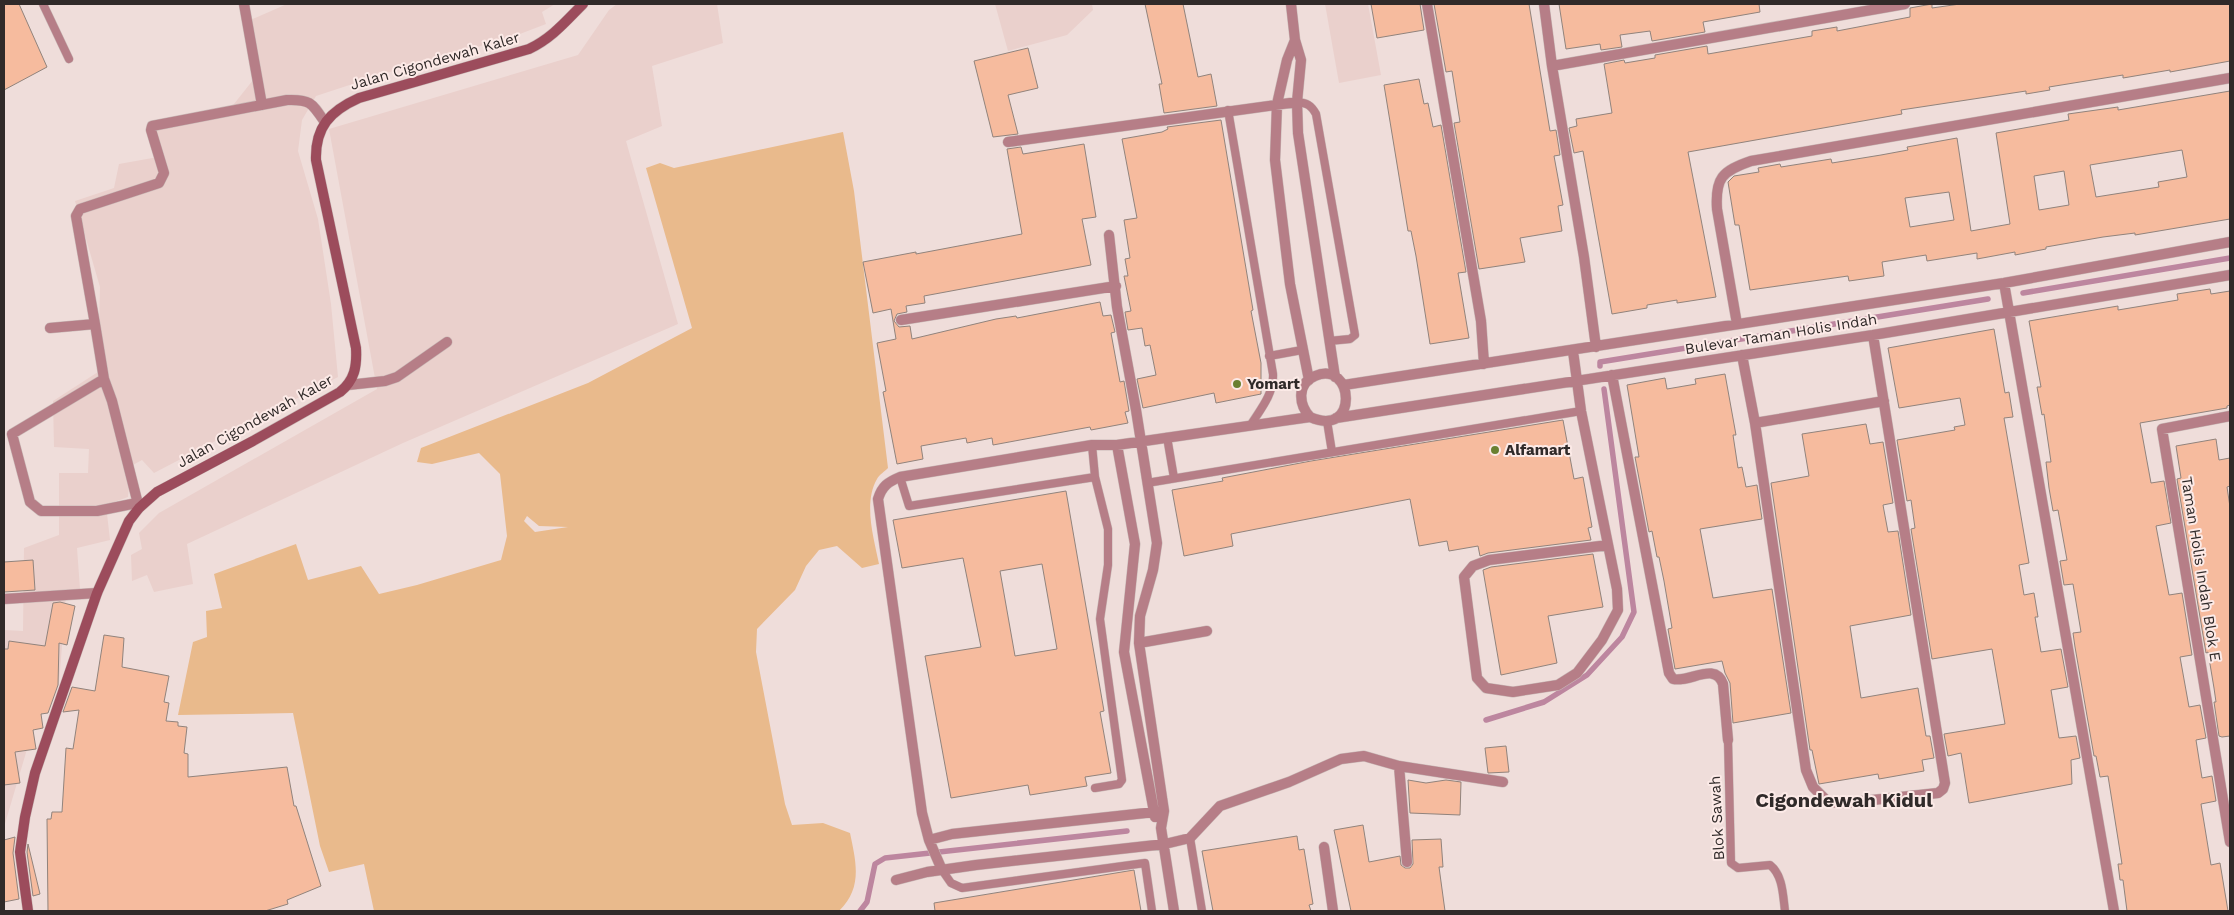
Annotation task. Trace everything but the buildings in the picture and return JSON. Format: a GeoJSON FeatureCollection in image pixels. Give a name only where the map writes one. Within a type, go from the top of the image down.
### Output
{"type":"FeatureCollection","features":[{"type":"Feature","properties":{"kind":"main road","name":"Jalan Cigondewah Kaler"},"geometry":{"type":"LineString","coordinates":[[28,911],[20,852],[25,818],[40,756],[97,593],[138,505],[157,492],[253,441],[348,385],[356,369],[356,348],[316,160],[324,121],[345,104],[358,98],[529,49],[545,42],[583,4]]}},
{"type":"Feature","properties":{"kind":"street"},"geometry":{"type":"LineString","coordinates":[[244,4],[262,104]]}},
{"type":"Feature","properties":{"kind":"street"},"geometry":{"type":"LineString","coordinates":[[1291,4],[1295,40],[1301,60],[1297,102],[1300,146],[1335,377]]}},
{"type":"Feature","properties":{"kind":"street"},"geometry":{"type":"LineString","coordinates":[[1427,4],[1481,321],[1484,364]]}},
{"type":"Feature","properties":{"kind":"street"},"geometry":{"type":"LineString","coordinates":[[1544,4],[1552,66],[1584,257],[1596,347]]}},
{"type":"Feature","properties":{"kind":"street"},"geometry":{"type":"LineString","coordinates":[[1552,66],[1905,4]]}},
{"type":"Feature","properties":{"kind":"street"},"geometry":{"type":"LineString","coordinates":[[1295,40],[1287,60],[1277,104],[1274,160],[1290,284],[1309,380]]}},
{"type":"Feature","properties":{"kind":"street"},"geometry":{"type":"LineString","coordinates":[[1737,324],[1717,209],[1716,191],[1720,180],[1732,168],[1751,161],[2230,78]]}},
{"type":"Feature","properties":{"kind":"street"},"geometry":{"type":"LineString","coordinates":[[104,379],[8,435],[30,502],[41,511],[97,511],[138,505],[112,401],[104,379],[76,216],[80,210],[160,182],[164,173],[151,130],[152,126],[262,104],[303,100],[315,106],[324,121]]}},
{"type":"Feature","properties":{"kind":"street"},"geometry":{"type":"LineString","coordinates":[[1008,142],[1228,110],[1297,102]]}},
{"type":"Feature","properties":{"kind":"street"},"geometry":{"type":"LineString","coordinates":[[1109,235],[1117,307],[1157,543],[1154,570],[1140,616],[1139,643],[1164,811],[1161,828]]}},
{"type":"Feature","properties":{"kind":"street","name":"Bulevar Taman Holis Indah"},"geometry":{"type":"LineString","coordinates":[[1332,420],[1575,366],[1596,347],[2004,283],[2230,242]]}},
{"type":"Feature","properties":{"kind":"street","name":"Bulevar Taman Holis Indah"},"geometry":{"type":"LineString","coordinates":[[1344,385],[1484,364],[1575,366],[1612,375],[2009,312],[2230,274]]}},
{"type":"Feature","properties":{"kind":"street"},"geometry":{"type":"LineString","coordinates":[[2004,283],[2114,911]]}},
{"type":"Feature","properties":{"kind":"street"},"geometry":{"type":"LineString","coordinates":[[901,320],[1116,286]]}},
{"type":"Feature","properties":{"kind":"street"},"geometry":{"type":"LineString","coordinates":[[50,328],[95,324]]}},
{"type":"Feature","properties":{"kind":"street"},"geometry":{"type":"LineString","coordinates":[[1742,355],[1755,424],[1806,770],[1813,787],[1828,802],[1844,803],[1938,793],[1943,790],[1945,784],[1873,334]]}},
{"type":"Feature","properties":{"kind":"street"},"geometry":{"type":"LineString","coordinates":[[348,385],[385,381],[397,377],[447,342]]}},
{"type":"Feature","properties":{"kind":"street"},"geometry":{"type":"LineString","coordinates":[[1575,366],[1581,411],[1617,589],[1618,610],[1602,640],[1577,673],[1558,685],[1513,692],[1486,688],[1477,678],[1464,577],[1473,566],[1489,560],[1608,545]]}},
{"type":"Feature","properties":{"kind":"street"},"geometry":{"type":"LineString","coordinates":[[1326,374],[1335,377],[1344,385],[1348,397],[1345,409],[1332,420],[1319,421],[1310,417],[1303,409],[1300,399],[1302,388],[1309,380],[1317,375],[1326,374]]}},
{"type":"Feature","properties":{"kind":"street"},"geometry":{"type":"LineString","coordinates":[[1612,375],[1669,673],[1673,679],[1679,680],[1709,672],[1717,674],[1721,678],[1728,740]]}},
{"type":"Feature","properties":{"kind":"street"},"geometry":{"type":"LineString","coordinates":[[1755,424],[1884,401]]}},
{"type":"Feature","properties":{"kind":"street","name":"Taman Holis Indah Blok E"},"geometry":{"type":"LineString","coordinates":[[2230,416],[2162,429],[2230,842]]}},
{"type":"Feature","properties":{"kind":"street"},"geometry":{"type":"LineString","coordinates":[[940,866],[930,842],[922,813],[878,499],[882,488],[890,481],[900,477],[1092,445],[1117,445],[1141,440],[1310,417]]}},
{"type":"Feature","properties":{"kind":"street"},"geometry":{"type":"LineString","coordinates":[[1117,445],[1135,544],[1124,652],[1152,812],[1161,828],[1165,844],[1174,911]]}},
{"type":"Feature","properties":{"kind":"street"},"geometry":{"type":"LineString","coordinates":[[4,599],[97,593]]}},
{"type":"Feature","properties":{"kind":"street"},"geometry":{"type":"LineString","coordinates":[[1139,643],[1207,631]]}},
{"type":"Feature","properties":{"kind":"street"},"geometry":{"type":"LineString","coordinates":[[896,880],[940,866],[1165,844],[1190,838],[1220,806],[1289,782],[1341,759],[1364,756],[1398,766],[1503,782]]}},
{"type":"Feature","properties":{"kind":"street"},"geometry":{"type":"LineString","coordinates":[[1398,766],[1406,862]]}},
{"type":"Feature","properties":{"kind":"street"},"geometry":{"type":"LineString","coordinates":[[930,842],[952,834],[1164,811]]}},
{"type":"Feature","properties":{"kind":"street"},"geometry":{"type":"LineString","coordinates":[[1324,847],[1333,911]]}},
{"type":"Feature","properties":{"kind":"lane"},"geometry":{"type":"LineString","coordinates":[[43,4],[69,59]]}},
{"type":"Feature","properties":{"kind":"lane"},"geometry":{"type":"LineString","coordinates":[[1297,102],[1307,103],[1313,107],[1316,114],[1355,336],[1350,339],[1329,341]]}},
{"type":"Feature","properties":{"kind":"lane"},"geometry":{"type":"LineString","coordinates":[[1228,110],[1274,383],[1250,426]]}},
{"type":"Feature","properties":{"kind":"lane"},"geometry":{"type":"LineString","coordinates":[[1269,356],[1302,350]]}},
{"type":"Feature","properties":{"kind":"lane"},"geometry":{"type":"LineString","coordinates":[[1148,483],[1581,411]]}},
{"type":"Feature","properties":{"kind":"lane"},"geometry":{"type":"LineString","coordinates":[[1332,420],[1332,452]]}},
{"type":"Feature","properties":{"kind":"lane"},"geometry":{"type":"LineString","coordinates":[[1167,437],[1174,478]]}},
{"type":"Feature","properties":{"kind":"lane"},"geometry":{"type":"LineString","coordinates":[[1092,445],[1094,477],[1108,529],[1108,566],[1100,619],[1122,780],[1119,784],[1095,788]]}},
{"type":"Feature","properties":{"kind":"lane"},"geometry":{"type":"LineString","coordinates":[[900,477],[909,506],[1094,477]]}},
{"type":"Feature","properties":{"kind":"lane","name":"Blok Sawah"},"geometry":{"type":"LineString","coordinates":[[1728,740],[1730,863],[1738,868],[1770,865],[1776,869],[1779,875],[1785,911]]}},
{"type":"Feature","properties":{"kind":"lane"},"geometry":{"type":"LineString","coordinates":[[1190,838],[1202,911]]}},
{"type":"Feature","properties":{"kind":"lane"},"geometry":{"type":"LineString","coordinates":[[1143,846],[1152,911]]}},
{"type":"Feature","properties":{"kind":"lane"},"geometry":{"type":"LineString","coordinates":[[940,866],[951,883],[962,888],[1145,863]]}},
{"type":"Feature","properties":{"kind":"shaded area"},"geometry":{"type":"Polygon","coordinates":[[[287,4],[555,4],[542,12],[546,24],[512,37],[383,74],[316,96],[302,120],[298,151],[318,219],[331,304],[338,377],[154,473],[142,460],[131,466],[128,497],[106,505],[110,540],[77,548],[80,589],[66,595],[59,684],[33,729],[4,827],[4,630],[23,631],[24,548],[59,535],[59,473],[88,473],[89,449],[54,447],[53,401],[98,372],[100,287],[75,201],[114,188],[119,164],[158,157],[152,131],[186,115],[230,109],[253,80],[248,21],[287,4]]]}},
{"type":"Feature","properties":{"kind":"shaded area"},"geometry":{"type":"Polygon","coordinates":[[[617,4],[717,4],[723,43],[652,66],[662,126],[626,141],[678,324],[403,443],[187,544],[193,584],[154,592],[147,575],[132,581],[131,555],[142,549],[139,533],[159,513],[377,389],[329,129],[578,55],[609,10],[617,4]]]}},
{"type":"Feature","properties":{"kind":"shaded area"},"geometry":{"type":"Polygon","coordinates":[[[995,4],[1092,4],[1093,10],[1067,35],[1008,51],[995,4]]]}},
{"type":"Feature","properties":{"kind":"shaded area"},"geometry":{"type":"Polygon","coordinates":[[[1325,4],[1368,4],[1381,75],[1339,83],[1325,4]]]}},
{"type":"Feature","properties":{"kind":"shaded area"},"geometry":{"type":"Polygon","coordinates":[[[843,132],[854,191],[888,468],[877,479],[871,499],[872,532],[879,564],[862,568],[837,546],[819,550],[806,566],[795,590],[757,629],[756,652],[785,804],[792,825],[823,823],[850,833],[856,874],[852,893],[839,911],[374,911],[364,864],[329,872],[320,846],[293,713],[178,715],[193,642],[207,637],[206,611],[222,608],[214,574],[296,544],[308,580],[361,566],[379,594],[417,585],[501,560],[507,536],[500,474],[479,453],[432,464],[417,462],[421,448],[588,383],[692,328],[646,168],[660,163],[674,168],[843,132]],[[527,516],[524,521],[535,532],[568,527],[539,526],[527,516]]]}},
{"type":"Feature","properties":{"kind":"waterway"},"geometry":{"type":"LineString","coordinates":[[2023,293],[2230,258]]}},
{"type":"Feature","properties":{"kind":"waterway"},"geometry":{"type":"LineString","coordinates":[[1600,366],[1600,362],[1988,299]]}},
{"type":"Feature","properties":{"kind":"waterway"},"geometry":{"type":"LineString","coordinates":[[1486,720],[1544,702],[1587,675],[1622,637],[1634,612],[1604,389]]}},
{"type":"Feature","properties":{"kind":"waterway"},"geometry":{"type":"LineString","coordinates":[[860,911],[867,902],[875,864],[885,858],[1127,831]]}},
{"type":"Feature","properties":{"kind":"place","name":"Yomart"},"geometry":{"type":"Point","coordinates":[1237,384]}},
{"type":"Feature","properties":{"kind":"place","name":"Alfamart"},"geometry":{"type":"Point","coordinates":[1495,450]}},
{"type":"Feature","properties":{"kind":"district","name":"Cigondewah Kidul"},"geometry":{"type":"Point","coordinates":[1844,800]}}]}
